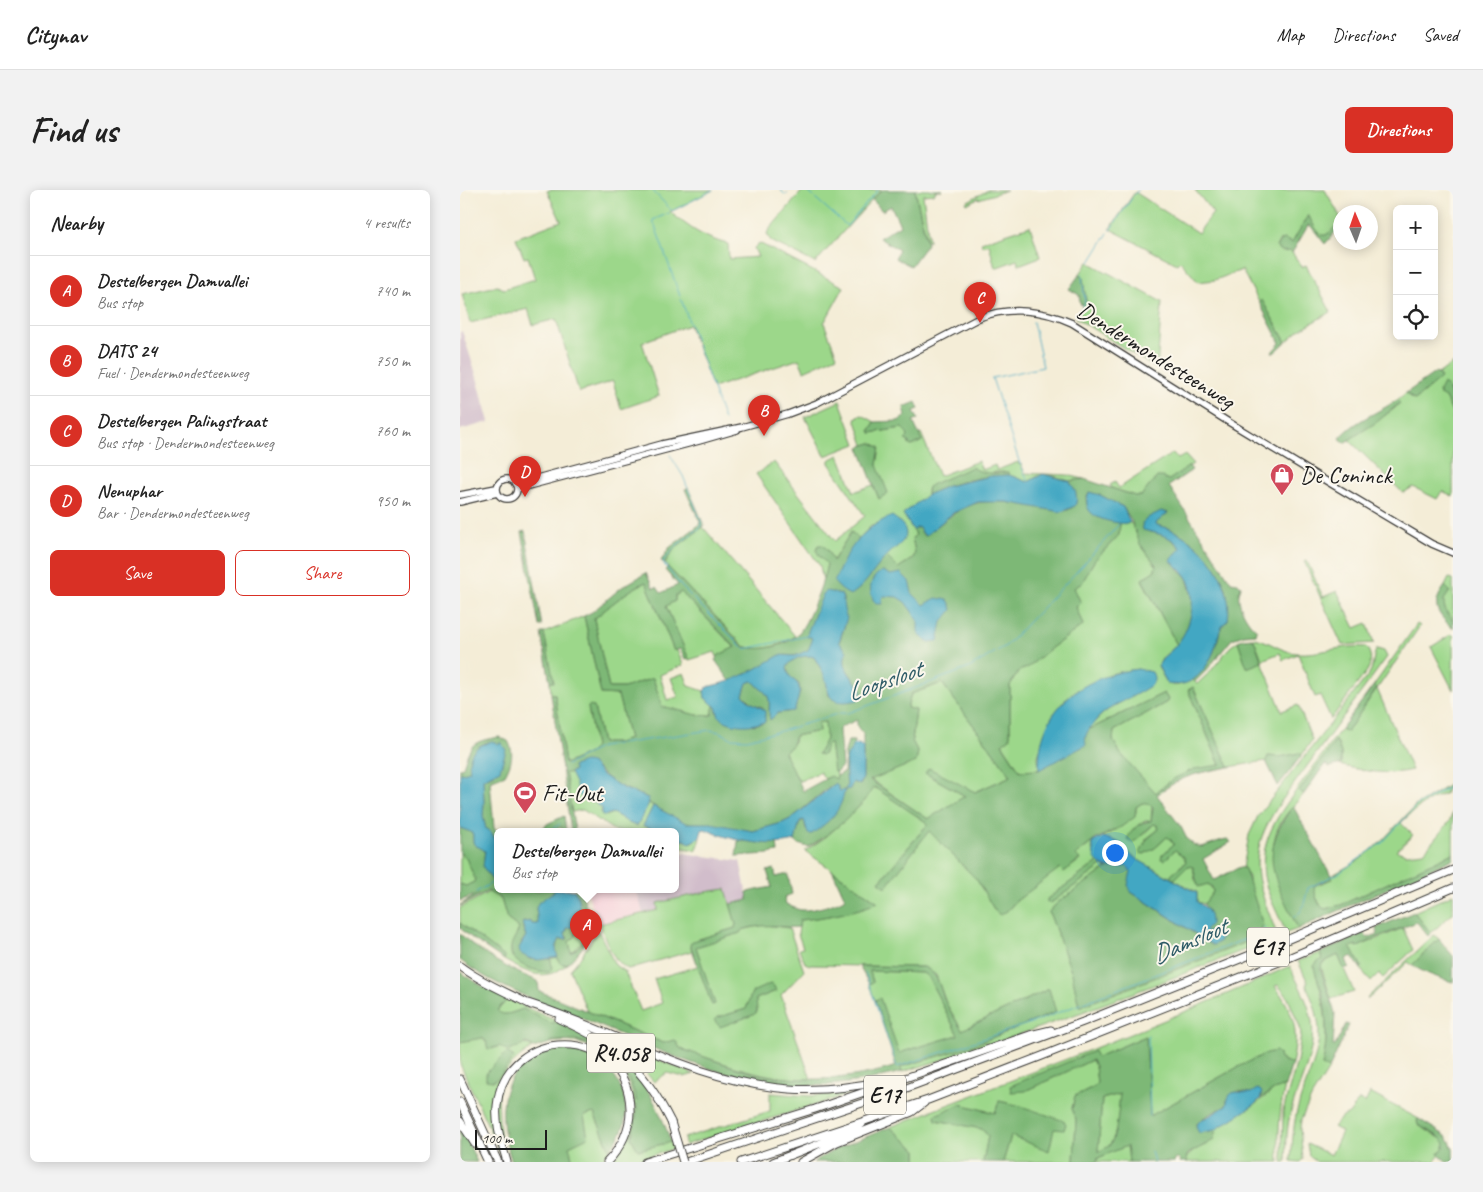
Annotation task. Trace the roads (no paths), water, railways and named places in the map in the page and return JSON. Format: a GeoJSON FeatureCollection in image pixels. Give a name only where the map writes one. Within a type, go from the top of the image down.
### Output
{"type":"FeatureCollection","features":[{"type":"Feature","properties":{"kind":"highway","name":"E17"},"geometry":{"type":"LineString","coordinates":[[685,1162],[904,1089],[1082,1022],[1274,945],[1453,870]]}},
{"type":"Feature","properties":{"kind":"highway","name":"E17"},"geometry":{"type":"LineString","coordinates":[[741,1162],[928,1100],[1100,1034],[1243,977],[1453,888]]}},
{"type":"Feature","properties":{"kind":"highway"},"geometry":{"type":"LineString","coordinates":[[460,966],[496,989],[528,1003],[706,1072],[755,1084],[790,1089],[839,1088],[903,1079]]}},
{"type":"Feature","properties":{"kind":"highway","name":"R4.058"},"geometry":{"type":"LineString","coordinates":[[528,1003],[596,1038],[620,1053],[643,1077],[658,1099],[671,1122],[685,1162]]}},
{"type":"Feature","properties":{"kind":"highway"},"geometry":{"type":"LineString","coordinates":[[644,1162],[815,1109],[1030,1035],[1082,1022]]}},
{"type":"Feature","properties":{"kind":"highway"},"geometry":{"type":"LineString","coordinates":[[507,1162],[496,1114],[502,1084],[510,1071],[527,1055],[538,1049],[561,1044],[583,1047],[600,1054],[613,1065],[626,1085],[630,1103],[629,1123],[617,1151],[606,1162]]}},
{"type":"Feature","properties":{"kind":"highway"},"geometry":{"type":"LineString","coordinates":[[460,1079],[498,1162]]}},
{"type":"Feature","properties":{"kind":"highway"},"geometry":{"type":"LineString","coordinates":[[801,1162],[837,1142],[912,1112],[928,1100]]}},
{"type":"Feature","properties":{"kind":"highway"},"geometry":{"type":"LineString","coordinates":[[460,1102],[486,1159]]}},
{"type":"Feature","properties":{"kind":"highway"},"geometry":{"type":"LineString","coordinates":[[460,1120],[486,1159]]}},
{"type":"Feature","properties":{"kind":"highway"},"geometry":{"type":"LineString","coordinates":[[773,1162],[854,1130],[867,1120]]}},
{"type":"Feature","properties":{"kind":"main road","name":"Dendermondesteenweg"},"geometry":{"type":"LineString","coordinates":[[516,486],[676,441],[742,427],[788,414],[817,403],[984,316],[1008,311],[1036,312],[1058,317],[1072,323],[1328,482],[1432,544],[1453,553]]}},
{"type":"Feature","properties":{"kind":"main road","name":"Dendermondesteenweg"},"geometry":{"type":"LineString","coordinates":[[504,479],[512,480],[516,486],[514,496],[510,498],[504,498],[497,491],[498,483],[504,479]]}},
{"type":"Feature","properties":{"kind":"main road","name":"Dendermondesteenweg"},"geometry":{"type":"LineString","coordinates":[[460,496],[497,491]]}},
{"type":"Feature","properties":{"kind":"main road","name":"Dendermondesteenweg"},"geometry":{"type":"LineString","coordinates":[[460,502],[497,491]]}},
{"type":"Feature","properties":{"kind":"water"},"geometry":{"type":"Polygon","coordinates":[[[1043,474],[1069,481],[1076,493],[1075,506],[1061,512],[1006,502],[978,502],[953,513],[925,536],[918,527],[913,530],[903,514],[927,495],[947,486],[991,476],[1009,475],[1028,482],[1043,474]]]}},
{"type":"Feature","properties":{"kind":"water"},"geometry":{"type":"Polygon","coordinates":[[[1089,492],[1100,495],[1123,507],[1130,522],[1127,524],[1112,522],[1091,513],[1087,501],[1089,492]]]}},
{"type":"Feature","properties":{"kind":"water"},"geometry":{"type":"Polygon","coordinates":[[[1161,511],[1168,513],[1156,523],[1157,525],[1172,530],[1186,538],[1210,560],[1219,574],[1229,604],[1228,620],[1221,629],[1208,663],[1191,681],[1176,685],[1167,683],[1158,666],[1183,636],[1191,613],[1192,596],[1188,580],[1182,571],[1170,560],[1181,548],[1169,538],[1143,530],[1142,523],[1161,511]]]}},
{"type":"Feature","properties":{"kind":"water"},"geometry":{"type":"Polygon","coordinates":[[[892,516],[905,528],[906,534],[904,539],[857,591],[851,595],[846,593],[834,582],[849,551],[863,534],[881,521],[892,516]]]}},
{"type":"Feature","properties":{"kind":"water"},"geometry":{"type":"Polygon","coordinates":[[[883,571],[890,575],[901,573],[909,581],[912,593],[924,605],[936,598],[948,600],[952,610],[942,622],[938,641],[929,642],[919,635],[918,620],[905,602],[897,597],[884,596],[882,604],[876,604],[871,595],[871,585],[878,573],[883,571]]]}},
{"type":"Feature","properties":{"kind":"water"},"geometry":{"type":"Polygon","coordinates":[[[827,591],[841,594],[842,597],[847,618],[839,642],[847,651],[845,657],[846,668],[862,691],[858,700],[842,702],[834,700],[829,694],[822,670],[814,657],[803,656],[792,661],[787,667],[790,677],[799,687],[794,711],[778,713],[770,720],[769,699],[765,692],[752,681],[747,683],[743,695],[749,701],[765,710],[765,722],[741,725],[724,721],[719,717],[716,707],[705,698],[704,691],[707,687],[730,681],[780,655],[795,656],[808,650],[812,641],[811,637],[807,637],[808,631],[823,594],[827,591]]]}},
{"type":"Feature","properties":{"kind":"water"},"geometry":{"type":"Polygon","coordinates":[[[1138,669],[1152,672],[1154,676],[1153,683],[1102,714],[1088,732],[1085,739],[1086,745],[1039,770],[1040,748],[1046,729],[1054,713],[1066,699],[1098,679],[1138,669]]]}},
{"type":"Feature","properties":{"kind":"water"},"geometry":{"type":"Polygon","coordinates":[[[492,741],[499,744],[500,742],[506,750],[500,770],[483,779],[483,816],[486,829],[494,838],[494,881],[483,867],[485,851],[474,844],[471,832],[460,828],[460,774],[470,771],[471,754],[481,745],[492,741]]]}},
{"type":"Feature","properties":{"kind":"water"},"geometry":{"type":"Polygon","coordinates":[[[859,744],[863,747],[863,778],[860,785],[853,782],[850,789],[845,790],[847,786],[847,756],[853,745],[859,744]]]}},
{"type":"Feature","properties":{"kind":"water"},"geometry":{"type":"Polygon","coordinates":[[[584,762],[594,765],[602,775],[619,786],[648,798],[649,803],[637,826],[612,813],[602,815],[602,808],[593,801],[585,800],[580,796],[570,773],[574,770],[573,766],[584,762]]]}},
{"type":"Feature","properties":{"kind":"water"},"geometry":{"type":"Polygon","coordinates":[[[836,783],[840,791],[845,790],[834,815],[812,834],[808,834],[804,820],[800,821],[795,841],[785,843],[749,842],[705,829],[702,830],[700,837],[690,843],[684,840],[679,841],[679,828],[649,828],[643,826],[653,806],[686,823],[711,823],[753,831],[782,823],[792,818],[836,783]]]}},
{"type":"Feature","properties":{"kind":"water"},"geometry":{"type":"Polygon","coordinates":[[[1103,837],[1120,843],[1132,856],[1197,893],[1197,902],[1206,908],[1210,916],[1211,924],[1205,930],[1207,933],[1215,928],[1222,934],[1219,942],[1213,945],[1131,892],[1128,885],[1131,871],[1127,866],[1113,868],[1101,865],[1095,857],[1093,842],[1103,837]]]}},
{"type":"Feature","properties":{"kind":"water"},"geometry":{"type":"Polygon","coordinates":[[[552,893],[576,893],[579,898],[580,914],[574,921],[573,927],[567,928],[565,934],[567,939],[560,939],[556,950],[558,957],[534,960],[520,953],[519,948],[526,936],[522,923],[530,921],[532,924],[538,924],[536,908],[538,903],[552,893]]]}},
{"type":"Feature","properties":{"kind":"water"},"geometry":{"type":"Polygon","coordinates":[[[1257,1089],[1262,1092],[1260,1099],[1254,1105],[1215,1130],[1199,1133],[1196,1127],[1199,1122],[1226,1106],[1231,1094],[1234,1092],[1251,1093],[1257,1089]]]}},
{"type":"Feature","properties":{"kind":"waterway"},"geometry":{"type":"LineString","coordinates":[[652,190],[672,211],[713,190]]}},
{"type":"Feature","properties":{"kind":"waterway"},"geometry":{"type":"LineString","coordinates":[[780,190],[786,195],[791,190]]}},
{"type":"Feature","properties":{"kind":"waterway"},"geometry":{"type":"LineString","coordinates":[[806,190],[847,226],[878,190]]}},
{"type":"Feature","properties":{"kind":"waterway","name":"Loopsloot"},"geometry":{"type":"LineString","coordinates":[[1134,195],[1138,190]]}},
{"type":"Feature","properties":{"kind":"waterway","name":"Loopsloot"},"geometry":{"type":"LineString","coordinates":[[1110,230],[1132,198]]}},
{"type":"Feature","properties":{"kind":"waterway"},"geometry":{"type":"LineString","coordinates":[[669,213],[653,220],[724,420]]}},
{"type":"Feature","properties":{"kind":"waterway","name":"Loopsloot"},"geometry":{"type":"LineString","coordinates":[[1090,262],[1108,233]]}},
{"type":"Feature","properties":{"kind":"waterway","name":"Loopsloot"},"geometry":{"type":"LineString","coordinates":[[1082,274],[1085,303],[1082,308]]}},
{"type":"Feature","properties":{"kind":"waterway","name":"Loopsloot"},"geometry":{"type":"LineString","coordinates":[[1076,315],[1079,311]]}},
{"type":"Feature","properties":{"kind":"waterway","name":"Loopsloot"},"geometry":{"type":"LineString","coordinates":[[1029,483],[1019,461],[992,378],[1043,367],[1033,322]]}},
{"type":"Feature","properties":{"kind":"waterway"},"geometry":{"type":"LineString","coordinates":[[670,455],[683,476],[701,521],[701,527],[677,545],[663,561],[664,564],[681,586],[744,649],[808,636]]}},
{"type":"Feature","properties":{"kind":"waterway","name":"Loopsloot"},"geometry":{"type":"LineString","coordinates":[[567,765],[601,747],[710,730],[720,732],[731,738],[747,739],[785,730],[840,713],[848,713],[969,668],[1007,645],[1119,524]]}},
{"type":"Feature","properties":{"kind":"waterway","name":"Damsloot"},"geometry":{"type":"LineString","coordinates":[[1377,846],[1417,805],[1453,785]]}},
{"type":"Feature","properties":{"kind":"waterway","name":"Loopsloot"},"geometry":{"type":"LineString","coordinates":[[554,828],[560,824]]}},
{"type":"Feature","properties":{"kind":"waterway","name":"Damsloot"},"geometry":{"type":"LineString","coordinates":[[1294,917],[1302,909],[1308,888],[1339,873],[1376,847]]}},
{"type":"Feature","properties":{"kind":"waterway","name":"Loopsloot"},"geometry":{"type":"LineString","coordinates":[[476,892],[494,882]]}},
{"type":"Feature","properties":{"kind":"waterway"},"geometry":{"type":"LineString","coordinates":[[865,972],[897,1067],[1037,1021],[1253,936],[1265,928]]}},
{"type":"Feature","properties":{"kind":"waterway","name":"Damsloot"},"geometry":{"type":"LineString","coordinates":[[1148,1035],[1150,1116]]}},
{"type":"Feature","properties":{"kind":"waterway","name":"Damsloot"},"geometry":{"type":"LineString","coordinates":[[1151,1151],[1154,1162]]}},
{"type":"Feature","properties":{"kind":"place","name":"Destelbergen Palingstraat"},"geometry":{"type":"Point","coordinates":[980,323]}},
{"type":"Feature","properties":{"kind":"place","name":"DATS 24"},"geometry":{"type":"Point","coordinates":[764,436]}},
{"type":"Feature","properties":{"kind":"place","name":"De Coninck"},"geometry":{"type":"Point","coordinates":[1282,496]}},
{"type":"Feature","properties":{"kind":"place","name":"Nenuphar"},"geometry":{"type":"Point","coordinates":[525,497]}},
{"type":"Feature","properties":{"kind":"place","name":"Fit-Out"},"geometry":{"type":"Point","coordinates":[525,814]}},
{"type":"Feature","properties":{"kind":"place","name":"Destelbergen Damvallei"},"geometry":{"type":"Point","coordinates":[586,950]}}]}
